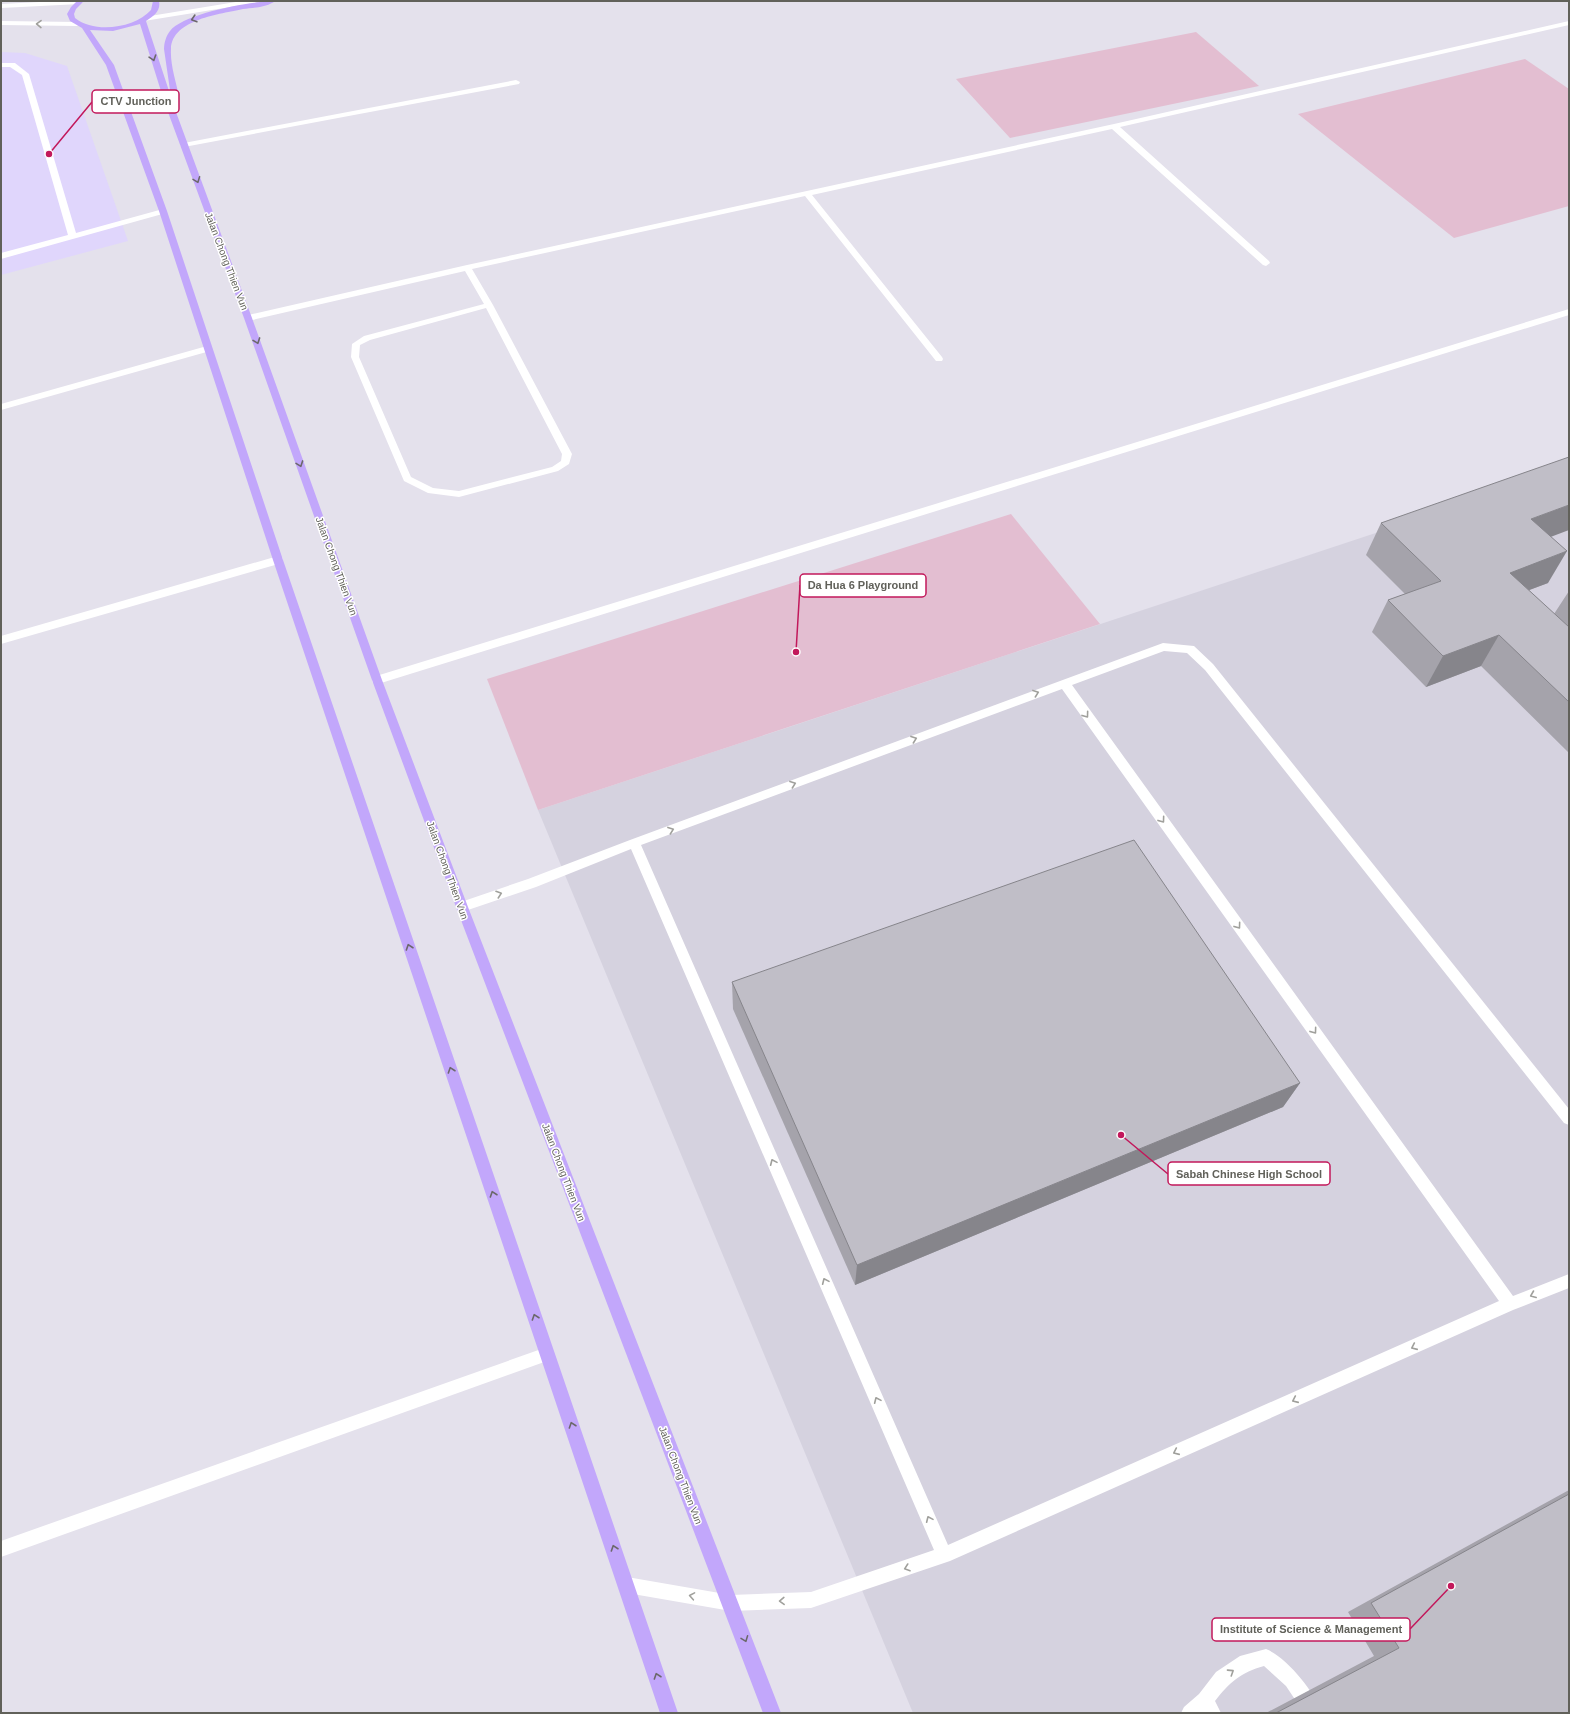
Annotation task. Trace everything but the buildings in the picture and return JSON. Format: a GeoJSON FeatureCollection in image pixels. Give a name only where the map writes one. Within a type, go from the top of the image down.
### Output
{"type":"FeatureCollection","features":[{"type":"Feature","properties":{"kind":"main road"},"geometry":{"type":"LineString","coordinates":[[80,1],[71,11],[71,16],[81,25],[110,65],[163,211],[207,349],[278,560],[669,1713]]}},
{"type":"Feature","properties":{"kind":"main road"},"geometry":{"type":"LineString","coordinates":[[81,25],[95,29],[131,25],[152,14],[156,8],[156,1]]}},
{"type":"Feature","properties":{"kind":"main road"},"geometry":{"type":"LineString","coordinates":[[168,104],[175,97],[168,58],[168,41],[175,28],[189,20],[272,1]]}},
{"type":"Feature","properties":{"kind":"main road","name":"Jalan Chong Thien Vun"},"geometry":{"type":"LineString","coordinates":[[143,20],[168,104],[248,318],[378,680],[462,907],[731,1603],[772,1713]]}},
{"type":"Feature","properties":{"kind":"street"},"geometry":{"type":"LineString","coordinates":[[1,6],[80,1]]}},
{"type":"Feature","properties":{"kind":"street"},"geometry":{"type":"LineString","coordinates":[[143,20],[255,1]]}},
{"type":"Feature","properties":{"kind":"street"},"geometry":{"type":"LineString","coordinates":[[1,23],[81,25]]}},
{"type":"Feature","properties":{"kind":"street"},"geometry":{"type":"LineString","coordinates":[[248,318],[467,268],[1114,126],[1569,23]]}},
{"type":"Feature","properties":{"kind":"street"},"geometry":{"type":"LineString","coordinates":[[1,64],[12,65],[25,74],[73,236]]}},
{"type":"Feature","properties":{"kind":"street"},"geometry":{"type":"LineString","coordinates":[[184,145],[516,82]]}},
{"type":"Feature","properties":{"kind":"street"},"geometry":{"type":"LineString","coordinates":[[1114,126],[1266,263]]}},
{"type":"Feature","properties":{"kind":"street"},"geometry":{"type":"LineString","coordinates":[[807,193],[939,358]]}},
{"type":"Feature","properties":{"kind":"street"},"geometry":{"type":"LineString","coordinates":[[1,256],[163,211]]}},
{"type":"Feature","properties":{"kind":"street"},"geometry":{"type":"LineString","coordinates":[[467,268],[489,305],[567,454],[566,462],[555,469],[460,494],[431,491],[406,479],[354,357],[356,344],[367,338],[489,305]]}},
{"type":"Feature","properties":{"kind":"street"},"geometry":{"type":"LineString","coordinates":[[378,680],[1569,312]]}},
{"type":"Feature","properties":{"kind":"street"},"geometry":{"type":"LineString","coordinates":[[1,407],[207,349]]}},
{"type":"Feature","properties":{"kind":"street"},"geometry":{"type":"LineString","coordinates":[[1,640],[278,560]]}},
{"type":"Feature","properties":{"kind":"street"},"geometry":{"type":"LineString","coordinates":[[462,907],[532,883],[634,843],[1163,647],[1190,649],[1209,667],[1569,1119]]}},
{"type":"Feature","properties":{"kind":"street"},"geometry":{"type":"LineString","coordinates":[[1064,683],[1510,1304]]}},
{"type":"Feature","properties":{"kind":"street"},"geometry":{"type":"LineString","coordinates":[[634,843],[944,1555]]}},
{"type":"Feature","properties":{"kind":"street"},"geometry":{"type":"LineString","coordinates":[[626,1585],[731,1603],[811,1600],[944,1555],[1510,1304],[1569,1281]]}},
{"type":"Feature","properties":{"kind":"street"},"geometry":{"type":"LineString","coordinates":[[1,1549],[547,1354]]}},
{"type":"Feature","properties":{"kind":"street"},"geometry":{"type":"LineString","coordinates":[[1190,1713],[1209,1707],[1222,1678],[1246,1662],[1266,1657],[1292,1680],[1314,1713]]}},
{"type":"Feature","properties":{"kind":"shaded area"},"geometry":{"type":"Polygon","coordinates":[[[1196,32],[1259,86],[1010,138],[956,79],[1196,32]]]}},
{"type":"Feature","properties":{"kind":"shaded area"},"geometry":{"type":"Polygon","coordinates":[[[1,52],[25,53],[67,66],[128,241],[1,275],[1,52]]]}},
{"type":"Feature","properties":{"kind":"shaded area"},"geometry":{"type":"Polygon","coordinates":[[[1525,59],[1569,89],[1569,206],[1454,238],[1298,114],[1525,59]]]}},
{"type":"Feature","properties":{"kind":"shaded area"},"geometry":{"type":"Polygon","coordinates":[[[1569,469],[1569,1713],[913,1713],[538,810],[1569,469]]]}},
{"type":"Feature","properties":{"kind":"shaded area"},"geometry":{"type":"Polygon","coordinates":[[[1011,514],[1100,624],[538,810],[487,679],[1011,514]]]}},
{"type":"Feature","properties":{"kind":"place","name":"CTV Junction"},"geometry":{"type":"Point","coordinates":[49,154]}},
{"type":"Feature","properties":{"kind":"place","name":"Da Hua 6 Playground"},"geometry":{"type":"Point","coordinates":[796,652]}},
{"type":"Feature","properties":{"kind":"place","name":"Sabah Chinese High School"},"geometry":{"type":"Point","coordinates":[1121,1135]}},
{"type":"Feature","properties":{"kind":"place","name":"Institute of Science & Management"},"geometry":{"type":"Point","coordinates":[1451,1586]}}]}
